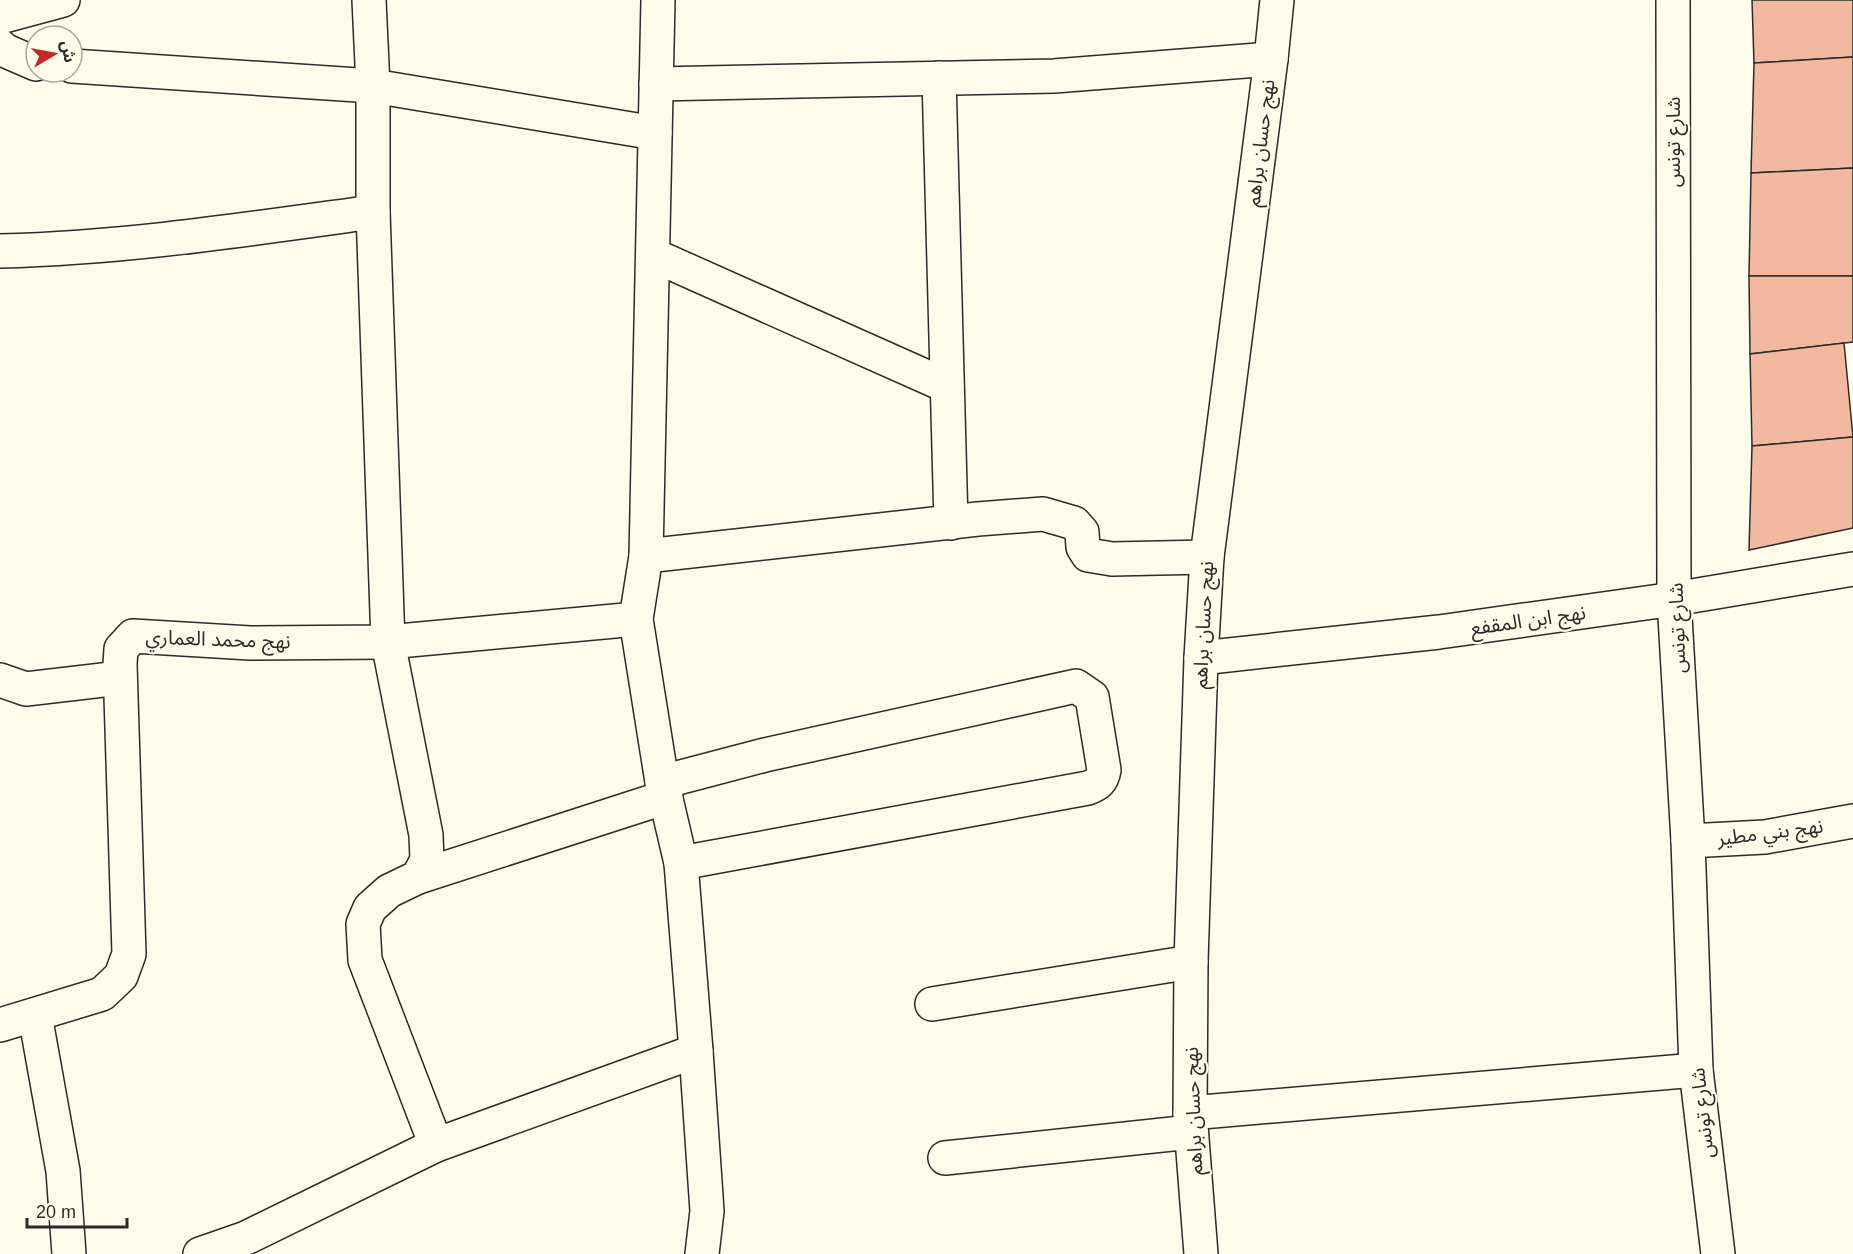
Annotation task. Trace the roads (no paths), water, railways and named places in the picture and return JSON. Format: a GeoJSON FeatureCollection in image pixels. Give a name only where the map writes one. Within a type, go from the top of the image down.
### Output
{"type":"FeatureCollection","features":[{"type":"Feature","properties":{"kind":"street"},"geometry":{"type":"LineString","coordinates":[[0,17],[63,0]]}},
{"type":"Feature","properties":{"kind":"street"},"geometry":{"type":"LineString","coordinates":[[369,0],[373,86],[373,212],[388,642],[426,835],[427,860],[418,877]]}},
{"type":"Feature","properties":{"kind":"street"},"geometry":{"type":"LineString","coordinates":[[658,0],[646,555],[636,618],[664,789],[681,863],[707,1211],[702,1254]]}},
{"type":"Feature","properties":{"kind":"street","name":"نهج حسان براهم"},"geometry":{"type":"LineString","coordinates":[[1195,1253],[1190,1122],[1191,962],[1200,658],[1207,557],[1277,0]]}},
{"type":"Feature","properties":{"kind":"street","name":"شارع تونس"},"geometry":{"type":"LineString","coordinates":[[1673,0],[1674,600],[1688,842],[1696,1070],[1718,1254]]}},
{"type":"Feature","properties":{"kind":"street"},"geometry":{"type":"LineString","coordinates":[[0,46],[24,59]]}},
{"type":"Feature","properties":{"kind":"street"},"geometry":{"type":"LineString","coordinates":[[656,84],[1054,76],[1271,59]]}},
{"type":"Feature","properties":{"kind":"street"},"geometry":{"type":"LineString","coordinates":[[84,67],[373,86],[655,133]]}},
{"type":"Feature","properties":{"kind":"street"},"geometry":{"type":"LineString","coordinates":[[939,78],[951,523]]}},
{"type":"Feature","properties":{"kind":"street"},"geometry":{"type":"LineString","coordinates":[[0,251],[189,237],[373,212]]}},
{"type":"Feature","properties":{"kind":"street"},"geometry":{"type":"LineString","coordinates":[[653,255],[947,386]]}},
{"type":"Feature","properties":{"kind":"street"},"geometry":{"type":"LineString","coordinates":[[646,555],[1043,514],[1074,523],[1082,532],[1083,547],[1088,555],[1112,559],[1207,557]]}},
{"type":"Feature","properties":{"kind":"street","name":"نهج ابن المقفع"},"geometry":{"type":"LineString","coordinates":[[1200,658],[1439,632],[1674,600],[1853,569]]}},
{"type":"Feature","properties":{"kind":"street","name":"نهج محمد العماري"},"geometry":{"type":"LineString","coordinates":[[0,1025],[102,994],[121,976],[129,954],[120,678],[122,649],[133,636],[250,642],[388,642],[636,618]]}},
{"type":"Feature","properties":{"kind":"street"},"geometry":{"type":"LineString","coordinates":[[0,680],[26,688],[120,678]]}},
{"type":"Feature","properties":{"kind":"street"},"geometry":{"type":"LineString","coordinates":[[436,1145],[364,960],[363,924],[370,908],[388,891],[418,877],[765,755],[1076,687],[1092,697],[1104,770],[1098,784],[1088,788],[681,863]]}},
{"type":"Feature","properties":{"kind":"street","name":"نهج بني مطير"},"geometry":{"type":"LineString","coordinates":[[1688,842],[1765,837],[1853,821]]}},
{"type":"Feature","properties":{"kind":"street"},"geometry":{"type":"LineString","coordinates":[[932,1004],[1191,962]]}},
{"type":"Feature","properties":{"kind":"street"},"geometry":{"type":"LineString","coordinates":[[35,1015],[63,1171],[69,1254]]}},
{"type":"Feature","properties":{"kind":"street"},"geometry":{"type":"LineString","coordinates":[[200,1254],[246,1238],[436,1145],[696,1051]]}},
{"type":"Feature","properties":{"kind":"street"},"geometry":{"type":"LineString","coordinates":[[945,1158],[1190,1122],[1696,1070]]}}]}
